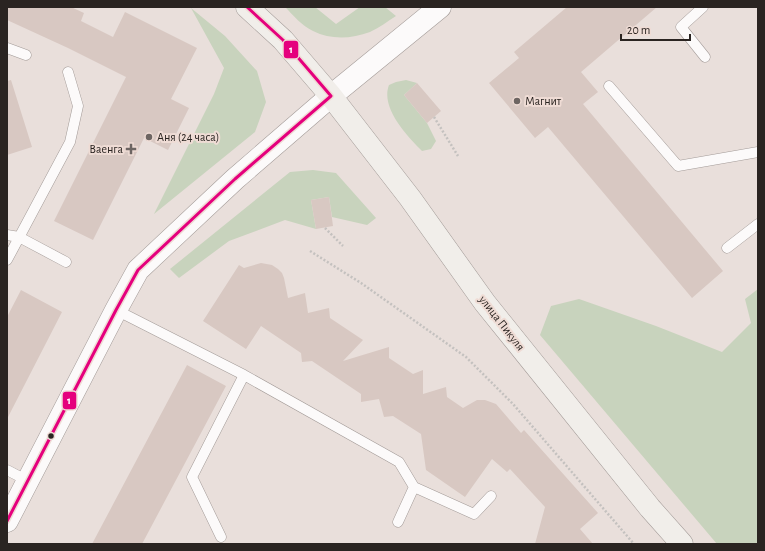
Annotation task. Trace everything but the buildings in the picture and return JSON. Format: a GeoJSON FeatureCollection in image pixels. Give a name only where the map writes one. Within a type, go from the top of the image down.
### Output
{"type":"FeatureCollection","features":[{"type":"Feature","properties":{"kind":"main road","name":"улица Пикуля"},"geometry":{"type":"LineString","coordinates":[[247,7],[283,40],[331,96],[410,198],[485,303],[650,508],[682,544]]}},
{"type":"Feature","properties":{"kind":"street"},"geometry":{"type":"LineString","coordinates":[[7,521],[138,270],[235,179],[331,96],[440,7]]}},
{"type":"Feature","properties":{"kind":"lane"},"geometry":{"type":"LineString","coordinates":[[703,7],[680,27],[705,57]]}},
{"type":"Feature","properties":{"kind":"lane"},"geometry":{"type":"LineString","coordinates":[[7,48],[26,55]]}},
{"type":"Feature","properties":{"kind":"lane"},"geometry":{"type":"LineString","coordinates":[[7,260],[70,142],[78,106],[68,72]]}},
{"type":"Feature","properties":{"kind":"lane"},"geometry":{"type":"LineString","coordinates":[[609,86],[678,166],[758,152]]}},
{"type":"Feature","properties":{"kind":"lane"},"geometry":{"type":"LineString","coordinates":[[727,248],[758,224]]}},
{"type":"Feature","properties":{"kind":"lane"},"geometry":{"type":"LineString","coordinates":[[7,235],[19,237],[66,262]]}},
{"type":"Feature","properties":{"kind":"lane"},"geometry":{"type":"LineString","coordinates":[[116,310],[244,375],[399,462],[414,487],[474,514],[491,496]]}},
{"type":"Feature","properties":{"kind":"lane"},"geometry":{"type":"LineString","coordinates":[[221,537],[192,477],[244,375]]}},
{"type":"Feature","properties":{"kind":"lane"},"geometry":{"type":"LineString","coordinates":[[7,470],[28,481]]}},
{"type":"Feature","properties":{"kind":"lane"},"geometry":{"type":"LineString","coordinates":[[398,522],[414,487]]}},
{"type":"Feature","properties":{"kind":"path"},"geometry":{"type":"LineString","coordinates":[[434,117],[458,156]]}},
{"type":"Feature","properties":{"kind":"path"},"geometry":{"type":"LineString","coordinates":[[325,228],[343,246]]}},
{"type":"Feature","properties":{"kind":"path"},"geometry":{"type":"LineString","coordinates":[[310,251],[361,283],[466,357],[512,404],[634,544]]}},
{"type":"Feature","properties":{"kind":"green space"},"geometry":{"type":"Polygon","coordinates":[[[285,7],[315,7],[336,24],[360,7],[385,7],[396,16],[370,32],[341,38],[327,36],[309,29],[285,7]]]}},
{"type":"Feature","properties":{"kind":"green space"},"geometry":{"type":"Polygon","coordinates":[[[191,8],[225,36],[257,71],[266,102],[255,132],[154,214],[214,94],[224,68],[191,8]]]}},
{"type":"Feature","properties":{"kind":"green space"},"geometry":{"type":"Polygon","coordinates":[[[406,80],[417,83],[404,95],[427,123],[436,141],[431,149],[422,151],[416,145],[397,121],[388,103],[387,94],[389,85],[406,80]]]}},
{"type":"Feature","properties":{"kind":"green space"},"geometry":{"type":"Polygon","coordinates":[[[313,170],[336,173],[376,218],[367,225],[332,217],[329,197],[311,200],[316,229],[285,220],[229,241],[179,278],[170,269],[290,172],[313,170]]]}},
{"type":"Feature","properties":{"kind":"green space"},"geometry":{"type":"Polygon","coordinates":[[[758,289],[758,544],[717,544],[540,335],[551,306],[579,299],[656,326],[722,352],[751,323],[745,299],[758,289]]]}},
{"type":"Feature","properties":{"kind":"transit line","name":"1"},"geometry":{"type":"LineString","coordinates":[[247,7],[283,40],[331,96]]}},
{"type":"Feature","properties":{"kind":"transit line","name":"1"},"geometry":{"type":"LineString","coordinates":[[7,521],[138,270],[235,179],[331,96]]}},
{"type":"Feature","properties":{"kind":"place","name":"Магнит"},"geometry":{"type":"Point","coordinates":[517,101]}},
{"type":"Feature","properties":{"kind":"place","name":"Аня (24 часа)"},"geometry":{"type":"Point","coordinates":[149,137]}},
{"type":"Feature","properties":{"kind":"place","name":"Ваенга"},"geometry":{"type":"Point","coordinates":[131,149]}}]}
